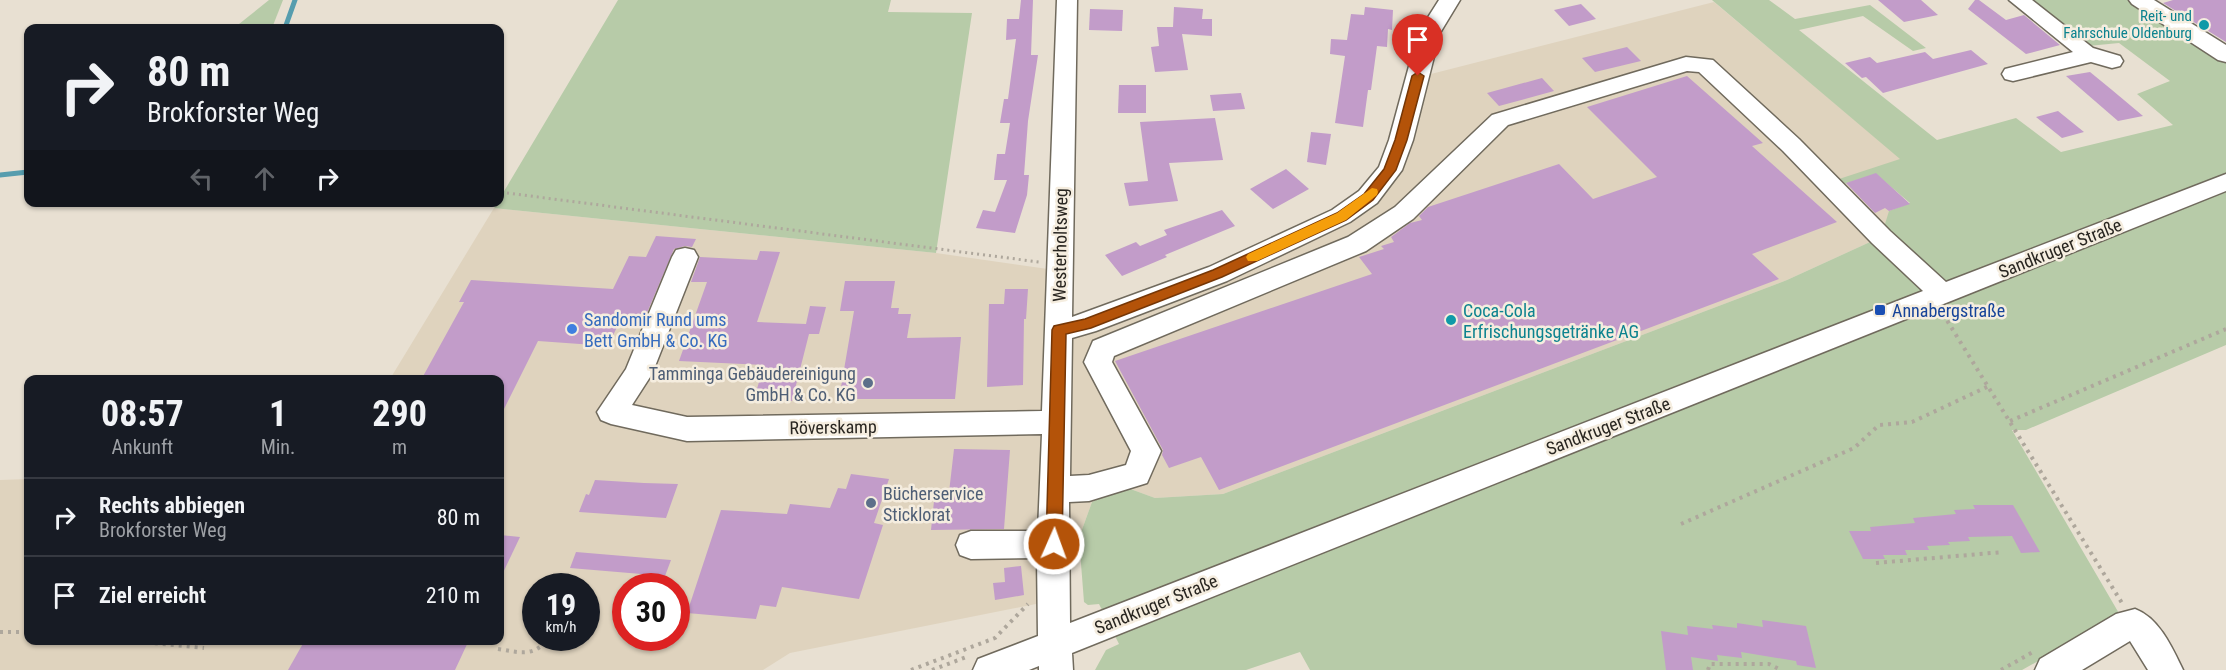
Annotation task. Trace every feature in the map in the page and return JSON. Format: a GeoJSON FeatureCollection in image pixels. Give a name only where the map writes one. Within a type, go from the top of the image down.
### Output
{"type":"FeatureCollection","features":[{"type":"Feature","properties":{"kind":"street","name":"Westerholtsweg"},"geometry":{"type":"LineString","coordinates":[[1055,657],[1052,592],[1067,0]]}},
{"type":"Feature","properties":{"kind":"street"},"geometry":{"type":"LineString","coordinates":[[1059,330],[1087,324],[1218,274],[1341,216],[1368,197],[1390,170],[1401,140],[1429,33],[1450,0]]}},
{"type":"Feature","properties":{"kind":"street"},"geometry":{"type":"LineString","coordinates":[[2019,0],[2083,49],[2085,53],[2112,61]]}},
{"type":"Feature","properties":{"kind":"street"},"geometry":{"type":"LineString","coordinates":[[2139,0],[2226,55]]}},
{"type":"Feature","properties":{"kind":"street"},"geometry":{"type":"LineString","coordinates":[[2013,74],[2083,57],[2085,53]]}},
{"type":"Feature","properties":{"kind":"street"},"geometry":{"type":"LineString","coordinates":[[1056,490],[1089,488],[1137,474],[1146,451],[1098,362],[1103,349],[1357,244],[1404,213],[1500,120],[1686,64],[1705,65],[1791,145],[1937,296]]}},
{"type":"Feature","properties":{"kind":"street","name":"Sandkruger Straße"},"geometry":{"type":"LineString","coordinates":[[990,670],[1055,657],[1937,296],[2226,182]]}},
{"type":"Feature","properties":{"kind":"street","name":"Röverskamp"},"geometry":{"type":"LineString","coordinates":[[685,257],[638,374],[612,412],[687,429],[1057,422]]}},
{"type":"Feature","properties":{"kind":"street"},"geometry":{"type":"LineString","coordinates":[[971,545],[1054,544]]}},
{"type":"Feature","properties":{"kind":"street"},"geometry":{"type":"LineString","coordinates":[[2052,670],[2127,625],[2135,624],[2145,634],[2166,670]]}},
{"type":"Feature","properties":{"kind":"path"},"geometry":{"type":"LineString","coordinates":[[507,193],[1059,264]]}},
{"type":"Feature","properties":{"kind":"path"},"geometry":{"type":"LineString","coordinates":[[1937,296],[1939,307],[2135,624]]}},
{"type":"Feature","properties":{"kind":"path"},"geometry":{"type":"LineString","coordinates":[[2010,421],[2226,329]]}},
{"type":"Feature","properties":{"kind":"path"},"geometry":{"type":"LineString","coordinates":[[1681,524],[1854,448],[1879,425],[1912,422],[1989,386]]}},
{"type":"Feature","properties":{"kind":"path"},"geometry":{"type":"LineString","coordinates":[[1876,562],[2003,552]]}},
{"type":"Feature","properties":{"kind":"path"},"geometry":{"type":"LineString","coordinates":[[911,670],[995,638],[1035,598],[1052,592]]}},
{"type":"Feature","properties":{"kind":"path"},"geometry":{"type":"LineString","coordinates":[[0,632],[24,632]]}},
{"type":"Feature","properties":{"kind":"path"},"geometry":{"type":"LineString","coordinates":[[174,645],[204,648]]}},
{"type":"Feature","properties":{"kind":"path"},"geometry":{"type":"LineString","coordinates":[[498,649],[534,653],[537,651]]}},
{"type":"Feature","properties":{"kind":"path"},"geometry":{"type":"LineString","coordinates":[[1708,670],[1710,664],[1769,664],[1781,670]]}},
{"type":"Feature","properties":{"kind":"shaded area"},"geometry":{"type":"Polygon","coordinates":[[[1714,2],[1901,159],[1876,173],[1910,204],[1881,237],[1787,280],[1223,494],[1155,498],[1125,487],[1092,502],[1079,538],[1036,604],[790,653],[763,670],[0,670],[0,480],[24,479],[24,645],[504,645],[504,375],[392,375],[494,208],[936,253],[1055,270],[1056,340],[1082,336],[1325,235],[1368,205],[1396,173],[1431,74],[1714,2]]]}},
{"type":"Feature","properties":{"kind":"green space"},"geometry":{"type":"Polygon","coordinates":[[[269,0],[283,0],[274,24],[239,24],[269,0]]]}},
{"type":"Feature","properties":{"kind":"green space"},"geometry":{"type":"Polygon","coordinates":[[[618,0],[891,0],[888,12],[972,13],[936,253],[494,208],[504,207],[504,191],[618,0]]]}},
{"type":"Feature","properties":{"kind":"green space"},"geometry":{"type":"Polygon","coordinates":[[[1712,0],[1769,0],[1795,19],[1870,5],[1926,48],[1913,51],[1863,16],[1799,30],[1937,140],[2016,118],[2061,152],[2173,125],[2137,94],[2170,81],[2119,43],[2088,46],[2026,0],[2137,0],[2226,56],[2226,345],[2026,430],[2012,430],[2120,615],[2022,670],[1310,670],[1300,652],[1246,670],[1095,670],[1106,650],[1119,644],[1099,604],[1088,605],[1084,602],[1079,538],[1092,502],[1125,487],[1155,498],[1223,494],[1787,280],[1881,237],[1889,211],[1910,203],[1876,174],[1844,184],[1839,179],[1900,159],[1712,0]]]}},
{"type":"Feature","properties":{"kind":"building"},"geometry":{"type":"Polygon","coordinates":[[[1021,0],[1033,0],[1031,55],[1038,55],[1028,121],[1024,175],[1029,175],[1027,195],[1015,233],[976,228],[983,210],[995,212],[1007,180],[994,180],[997,154],[1005,154],[1010,123],[1000,123],[1004,99],[1008,99],[1016,39],[1006,40],[1007,19],[1019,19],[1021,0]]]}},
{"type":"Feature","properties":{"kind":"building"},"geometry":{"type":"Polygon","coordinates":[[[1878,0],[1921,0],[1938,15],[1904,22],[1878,0]]]}},
{"type":"Feature","properties":{"kind":"building"},"geometry":{"type":"Polygon","coordinates":[[[1975,0],[1979,0],[2006,20],[2024,15],[2060,45],[2026,54],[1968,9],[1975,0]]]}},
{"type":"Feature","properties":{"kind":"building","name":"Reit- und Fahrschule Oldenburg"},"geometry":{"type":"Polygon","coordinates":[[[2173,0],[2226,0],[2226,42],[2163,3],[2173,0]]]}},
{"type":"Feature","properties":{"kind":"building"},"geometry":{"type":"Polygon","coordinates":[[[1581,4],[1596,19],[1569,26],[1554,10],[1581,4]]]}},
{"type":"Feature","properties":{"kind":"building"},"geometry":{"type":"Polygon","coordinates":[[[1174,7],[1203,9],[1202,19],[1212,19],[1212,36],[1182,34],[1188,70],[1155,72],[1151,47],[1159,46],[1157,27],[1173,27],[1174,7]]]}},
{"type":"Feature","properties":{"kind":"building"},"geometry":{"type":"Polygon","coordinates":[[[1365,7],[1393,10],[1392,30],[1388,29],[1387,47],[1377,46],[1363,127],[1335,123],[1345,56],[1330,54],[1331,39],[1347,40],[1351,14],[1364,15],[1365,7]]]}},
{"type":"Feature","properties":{"kind":"building"},"geometry":{"type":"Polygon","coordinates":[[[1090,9],[1123,10],[1122,31],[1089,30],[1090,9]]]}},
{"type":"Feature","properties":{"kind":"building"},"geometry":{"type":"Polygon","coordinates":[[[1627,47],[1641,61],[1595,72],[1582,58],[1627,47]]]}},
{"type":"Feature","properties":{"kind":"building"},"geometry":{"type":"Polygon","coordinates":[[[1971,50],[1988,64],[1883,93],[1866,77],[1862,78],[1845,63],[1870,57],[1877,63],[1925,52],[1933,59],[1971,50]]]}},
{"type":"Feature","properties":{"kind":"building"},"geometry":{"type":"Polygon","coordinates":[[[2090,72],[2143,116],[2118,121],[2066,76],[2090,72]]]}},
{"type":"Feature","properties":{"kind":"building","name":"Coca-Cola Erfrischungsgetränke AG"},"geometry":{"type":"Polygon","coordinates":[[[1687,76],[1763,143],[1752,146],[1837,222],[1752,254],[1779,279],[1219,490],[1201,457],[1169,468],[1162,455],[1163,450],[1115,361],[1372,274],[1359,257],[1384,249],[1381,246],[1394,242],[1391,237],[1410,223],[1422,220],[1419,216],[1428,207],[1559,164],[1593,199],[1657,177],[1587,107],[1687,76]]]}},
{"type":"Feature","properties":{"kind":"building"},"geometry":{"type":"Polygon","coordinates":[[[1542,78],[1554,91],[1499,106],[1487,93],[1542,78]]]}},
{"type":"Feature","properties":{"kind":"building"},"geometry":{"type":"Polygon","coordinates":[[[1119,85],[1146,85],[1146,113],[1118,113],[1119,85]]]}},
{"type":"Feature","properties":{"kind":"building"},"geometry":{"type":"Polygon","coordinates":[[[1241,93],[1245,109],[1213,111],[1210,95],[1241,93]]]}},
{"type":"Feature","properties":{"kind":"building"},"geometry":{"type":"Polygon","coordinates":[[[2058,111],[2084,132],[2062,138],[2036,117],[2058,111]]]}},
{"type":"Feature","properties":{"kind":"building"},"geometry":{"type":"Polygon","coordinates":[[[1215,118],[1223,160],[1169,163],[1178,201],[1129,206],[1124,183],[1148,181],[1140,122],[1215,118]]]}},
{"type":"Feature","properties":{"kind":"building"},"geometry":{"type":"Polygon","coordinates":[[[1311,132],[1331,134],[1326,165],[1307,162],[1311,132]]]}},
{"type":"Feature","properties":{"kind":"building"},"geometry":{"type":"Polygon","coordinates":[[[1286,169],[1309,189],[1273,209],[1250,189],[1286,169]]]}},
{"type":"Feature","properties":{"kind":"building"},"geometry":{"type":"Polygon","coordinates":[[[1876,173],[1910,204],[1889,211],[1885,208],[1875,213],[1846,183],[1876,173]]]}},
{"type":"Feature","properties":{"kind":"building"},"geometry":{"type":"Polygon","coordinates":[[[1222,210],[1235,226],[1165,255],[1167,257],[1122,276],[1105,255],[1136,242],[1140,246],[1167,235],[1164,230],[1222,210]]]}},
{"type":"Feature","properties":{"kind":"building"},"geometry":{"type":"Polygon","coordinates":[[[656,236],[696,239],[692,247],[674,249],[641,327],[618,325],[608,346],[538,341],[504,409],[504,375],[424,375],[464,302],[459,302],[471,280],[613,289],[629,256],[646,257],[656,236]]]}},
{"type":"Feature","properties":{"kind":"building"},"geometry":{"type":"Polygon","coordinates":[[[760,251],[780,252],[757,322],[806,324],[810,306],[826,307],[819,334],[809,334],[792,401],[754,399],[764,365],[679,361],[707,282],[691,282],[700,257],[757,260],[760,251]]]}},
{"type":"Feature","properties":{"kind":"building"},"geometry":{"type":"Polygon","coordinates":[[[845,281],[895,281],[891,308],[899,308],[898,314],[911,314],[907,338],[961,337],[955,399],[839,399],[854,311],[840,311],[845,281]]]}},
{"type":"Feature","properties":{"kind":"building"},"geometry":{"type":"Polygon","coordinates":[[[1005,289],[1028,289],[1026,319],[1024,319],[1023,385],[987,387],[989,304],[1004,304],[1005,289]]]}},
{"type":"Feature","properties":{"kind":"building"},"geometry":{"type":"Polygon","coordinates":[[[954,449],[1010,450],[1004,529],[931,530],[934,501],[948,501],[954,449]]]}},
{"type":"Feature","properties":{"kind":"building"},"geometry":{"type":"Polygon","coordinates":[[[851,474],[889,479],[874,523],[883,525],[859,599],[782,587],[776,607],[760,605],[756,619],[690,613],[690,604],[721,510],[787,514],[790,504],[830,508],[838,488],[846,489],[851,474]]]}},
{"type":"Feature","properties":{"kind":"building"},"geometry":{"type":"Polygon","coordinates":[[[595,480],[678,484],[666,518],[579,512],[595,480]]]}},
{"type":"Feature","properties":{"kind":"building"},"geometry":{"type":"Polygon","coordinates":[[[1973,505],[2013,505],[2040,552],[2021,553],[2012,536],[1968,537],[1970,541],[1927,546],[1929,550],[1905,550],[1907,555],[1883,555],[1885,559],[1863,559],[1849,531],[1871,531],[1870,527],[1915,523],[1913,518],[1956,514],[1954,510],[1975,509],[1973,505]]]}},
{"type":"Feature","properties":{"kind":"building"},"geometry":{"type":"Polygon","coordinates":[[[504,535],[520,537],[504,571],[504,535]]]}},
{"type":"Feature","properties":{"kind":"building"},"geometry":{"type":"Polygon","coordinates":[[[576,552],[671,560],[666,573],[629,573],[570,568],[576,552]]]}},
{"type":"Feature","properties":{"kind":"building"},"geometry":{"type":"Polygon","coordinates":[[[1021,566],[1024,595],[995,600],[993,583],[1005,582],[1004,568],[1021,566]]]}},
{"type":"Feature","properties":{"kind":"building"},"geometry":{"type":"Polygon","coordinates":[[[1762,620],[1806,626],[1816,668],[1797,665],[1796,661],[1741,652],[1742,658],[1717,655],[1718,661],[1691,657],[1693,670],[1666,670],[1661,631],[1688,635],[1687,626],[1713,629],[1712,625],[1737,628],[1737,623],[1763,627],[1762,620]]]}},
{"type":"Feature","properties":{"kind":"building"},"geometry":{"type":"Polygon","coordinates":[[[302,645],[467,645],[455,670],[288,670],[302,645]]]}},
{"type":"Feature","properties":{"kind":"waterway"},"geometry":{"type":"LineString","coordinates":[[286,24],[295,0]]}},
{"type":"Feature","properties":{"kind":"waterway"},"geometry":{"type":"LineString","coordinates":[[0,175],[24,172]]}},
{"type":"Feature","properties":{"kind":"slow traffic"},"geometry":{"type":"LineString","coordinates":[[1253,257],[1341,216],[1372,192]]}},
{"type":"Feature","properties":{"kind":"place","name":"Reit- und Fahrschule Oldenburg"},"geometry":{"type":"Point","coordinates":[2204,25]}},
{"type":"Feature","properties":{"kind":"place","name":"Annabergstraße"},"geometry":{"type":"Point","coordinates":[1880,310]}},
{"type":"Feature","properties":{"kind":"place","name":"Coca-Cola Erfrischungsgetränke AG"},"geometry":{"type":"Point","coordinates":[1451,320]}},
{"type":"Feature","properties":{"kind":"place","name":"Sandomir Rund ums Bett GmbH & Co. KG"},"geometry":{"type":"Point","coordinates":[572,329]}},
{"type":"Feature","properties":{"kind":"place","name":"Tamminga Gebäudereinigung GmbH & Co. KG"},"geometry":{"type":"Point","coordinates":[868,383]}},
{"type":"Feature","properties":{"kind":"place","name":"Bücherservice Sticklorat"},"geometry":{"type":"Point","coordinates":[871,503]}},
{"type":"Feature","properties":{"kind":"route"},"geometry":{"type":"LineString","coordinates":[[1054,544],[1059,330],[1087,324],[1218,274],[1341,216],[1368,197],[1390,170],[1401,140],[1418,76]]}}]}
